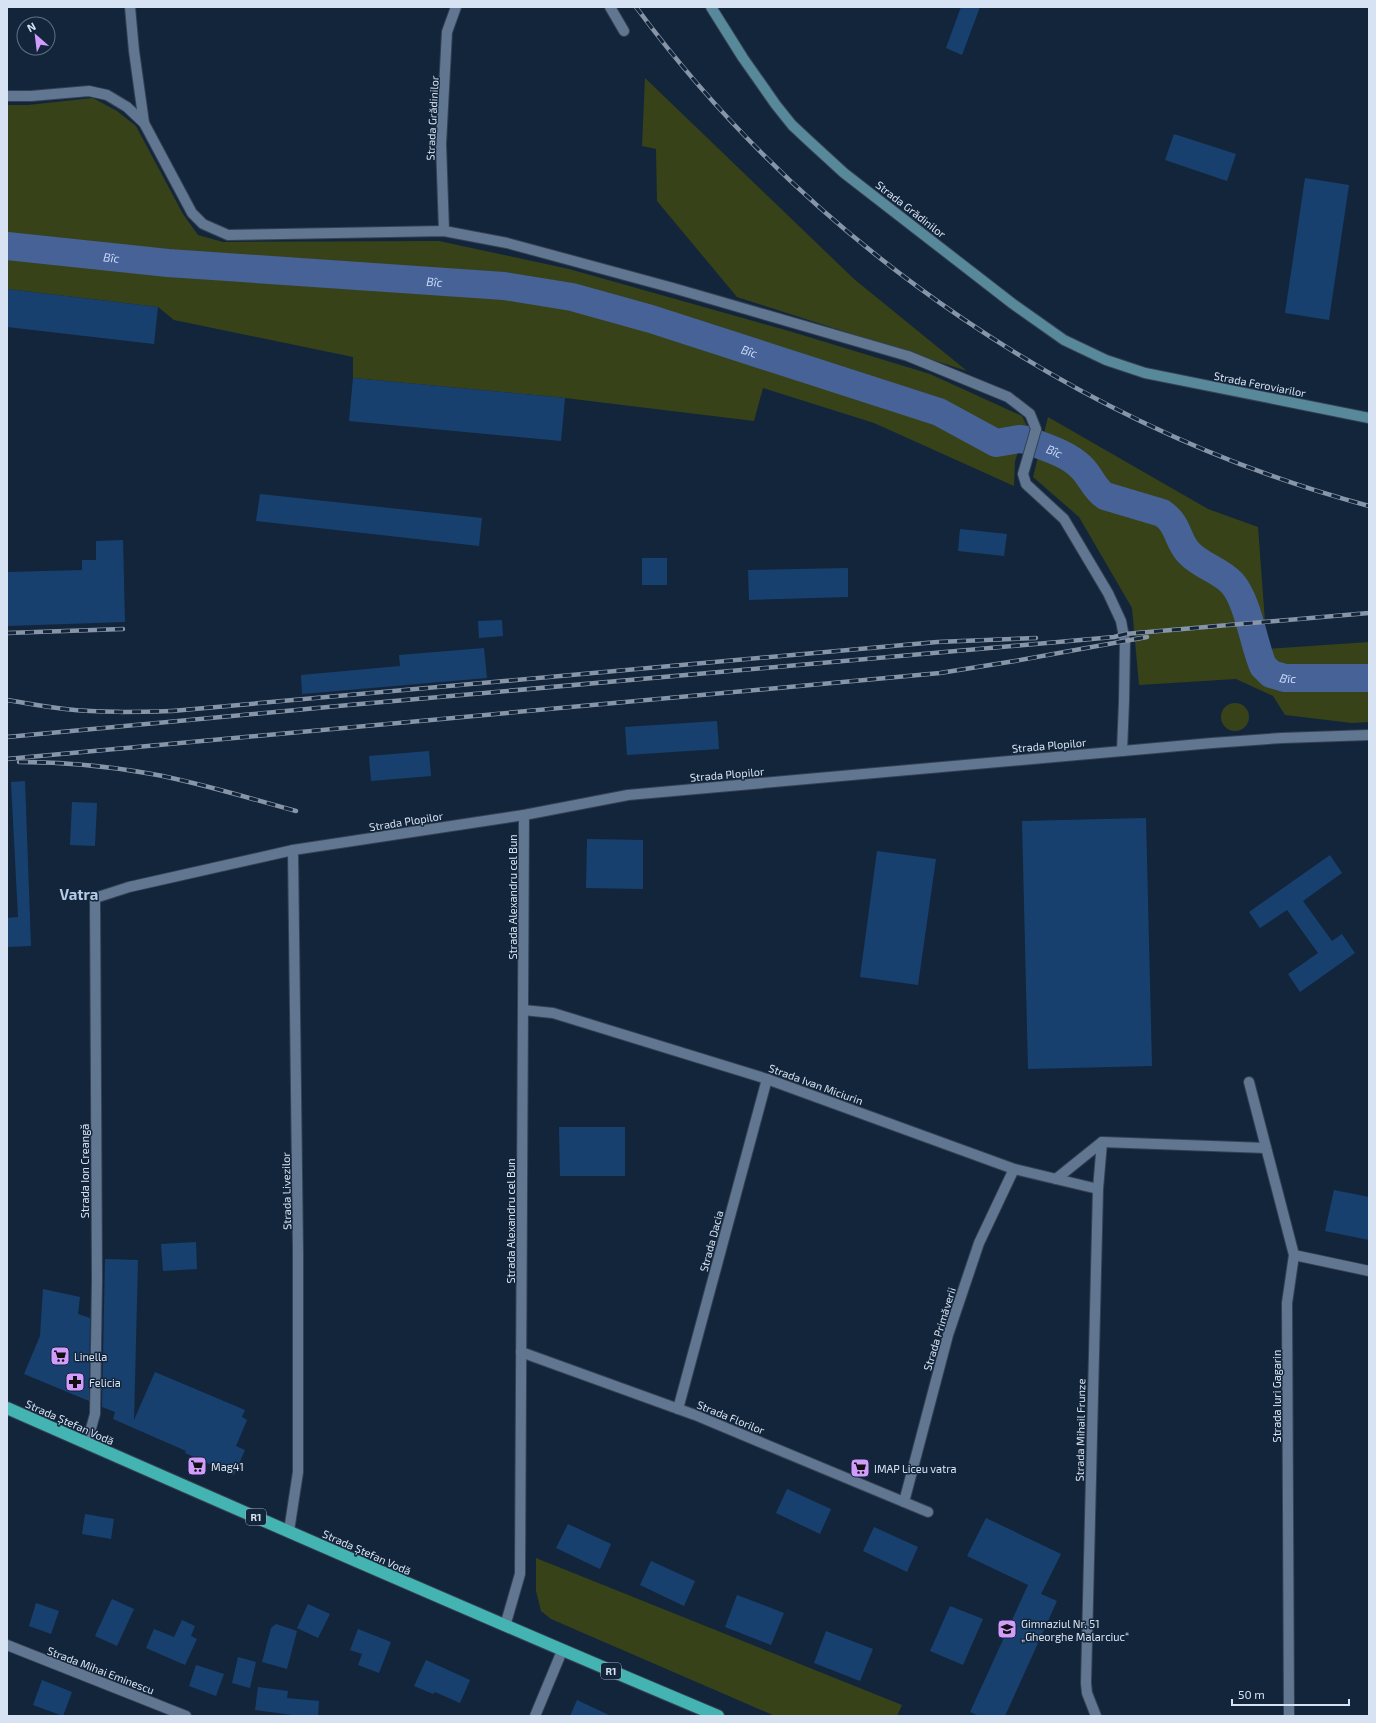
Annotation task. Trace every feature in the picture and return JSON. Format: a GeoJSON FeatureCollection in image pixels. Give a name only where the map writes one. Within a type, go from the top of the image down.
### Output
{"type":"FeatureCollection","features":[{"type":"Feature","properties":{"kind":"highway","name":"Strada Ștefan Vodă"},"geometry":{"type":"LineString","coordinates":[[7,1408],[404,1583],[718,1716]]}},
{"type":"Feature","properties":{"kind":"street"},"geometry":{"type":"LineString","coordinates":[[130,7],[134,52],[144,123]]}},
{"type":"Feature","properties":{"kind":"street","name":"Strada Grădinilor"},"geometry":{"type":"LineString","coordinates":[[444,231],[441,144],[447,32],[456,7]]}},
{"type":"Feature","properties":{"kind":"street"},"geometry":{"type":"LineString","coordinates":[[610,7],[624,31]]}},
{"type":"Feature","properties":{"kind":"street","name":"Strada Grădinilor"},"geometry":{"type":"LineString","coordinates":[[711,7],[743,58],[792,125],[844,173],[1013,304],[1064,340],[1106,360],[1145,373]]}},
{"type":"Feature","properties":{"kind":"street"},"geometry":{"type":"LineString","coordinates":[[7,96],[31,96],[89,91],[107,95],[127,107],[144,123],[192,213],[203,224],[228,235],[444,231],[507,243],[680,290],[908,356],[1008,397],[1030,414],[1036,429],[1023,474],[1026,484],[1064,519],[1111,598],[1121,621],[1125,642],[1122,751]]}},
{"type":"Feature","properties":{"kind":"street","name":"Strada Feroviarilor"},"geometry":{"type":"LineString","coordinates":[[1145,373],[1369,418]]}},
{"type":"Feature","properties":{"kind":"street","name":"Strada Plopilor"},"geometry":{"type":"LineString","coordinates":[[95,898],[129,887],[293,850],[524,815],[628,794],[1282,738],[1369,735]]}},
{"type":"Feature","properties":{"kind":"street","name":"Strada Alexandru cel Bun"},"geometry":{"type":"LineString","coordinates":[[505,1626],[520,1574],[524,815]]}},
{"type":"Feature","properties":{"kind":"street","name":"Strada Livezilor"},"geometry":{"type":"LineString","coordinates":[[289,1531],[298,1472],[298,1237],[293,850]]}},
{"type":"Feature","properties":{"kind":"street","name":"Strada Ion Creangă"},"geometry":{"type":"LineString","coordinates":[[87,1443],[95,1414],[97,1271],[95,898]]}},
{"type":"Feature","properties":{"kind":"street","name":"Strada Ivan Miciurin"},"geometry":{"type":"LineString","coordinates":[[523,1010],[553,1013],[767,1079],[1014,1169],[1098,1189]]}},
{"type":"Feature","properties":{"kind":"street","name":"Strada Dacia"},"geometry":{"type":"LineString","coordinates":[[678,1409],[767,1079]]}},
{"type":"Feature","properties":{"kind":"street","name":"Strada Iuri Gagarin"},"geometry":{"type":"LineString","coordinates":[[1250,1082],[1294,1255],[1287,1303],[1289,1716]]}},
{"type":"Feature","properties":{"kind":"street"},"geometry":{"type":"LineString","coordinates":[[1056,1179],[1102,1142],[1266,1148]]}},
{"type":"Feature","properties":{"kind":"street","name":"Strada Mihail Frunze"},"geometry":{"type":"LineString","coordinates":[[1096,1716],[1087,1693],[1086,1683],[1098,1189],[1102,1142]]}},
{"type":"Feature","properties":{"kind":"street","name":"Strada Primăverii"},"geometry":{"type":"LineString","coordinates":[[904,1502],[948,1335],[979,1243],[1014,1169]]}},
{"type":"Feature","properties":{"kind":"street"},"geometry":{"type":"LineString","coordinates":[[1294,1255],[1369,1271]]}},
{"type":"Feature","properties":{"kind":"street","name":"Strada Florilor"},"geometry":{"type":"LineString","coordinates":[[521,1352],[678,1409],[928,1512]]}},
{"type":"Feature","properties":{"kind":"street","name":"Strada Mihai Eminescu"},"geometry":{"type":"LineString","coordinates":[[7,1646],[186,1716]]}},
{"type":"Feature","properties":{"kind":"street"},"geometry":{"type":"LineString","coordinates":[[535,1716],[562,1651]]}},
{"type":"Feature","properties":{"kind":"green space"},"geometry":{"type":"Polygon","coordinates":[[[645,78],[854,279],[967,371],[737,297],[657,201],[656,149],[642,146],[645,78]]]}},
{"type":"Feature","properties":{"kind":"green space"},"geometry":{"type":"Polygon","coordinates":[[[93,98],[117,111],[136,126],[183,214],[198,235],[223,242],[439,241],[569,269],[789,331],[930,374],[1022,416],[1027,426],[1015,461],[1014,486],[874,423],[763,388],[754,421],[565,398],[353,378],[353,357],[174,320],[158,307],[7,289],[7,105],[28,105],[93,98]]]}},
{"type":"Feature","properties":{"kind":"green space"},"geometry":{"type":"Polygon","coordinates":[[[1048,417],[1208,509],[1258,527],[1267,649],[1369,642],[1369,722],[1352,723],[1285,715],[1273,696],[1236,679],[1139,685],[1132,608],[1079,517],[1033,477],[1048,417]]]}},
{"type":"Feature","properties":{"kind":"green space"},"geometry":{"type":"Polygon","coordinates":[[[1235,703],[1245,707],[1249,717],[1245,727],[1235,731],[1225,727],[1221,717],[1225,707],[1235,703]]]}},
{"type":"Feature","properties":{"kind":"green space"},"geometry":{"type":"Polygon","coordinates":[[[536,1558],[902,1705],[897,1716],[775,1716],[551,1619],[541,1611],[536,1591],[536,1558]]]}},
{"type":"Feature","properties":{"kind":"building"},"geometry":{"type":"Polygon","coordinates":[[[961,7],[980,7],[962,55],[946,48],[961,7]]]}},
{"type":"Feature","properties":{"kind":"building"},"geometry":{"type":"Polygon","coordinates":[[[1174,134],[1236,154],[1227,181],[1165,160],[1174,134]]]}},
{"type":"Feature","properties":{"kind":"building"},"geometry":{"type":"Polygon","coordinates":[[[1305,178],[1349,185],[1329,320],[1285,313],[1305,178]]]}},
{"type":"Feature","properties":{"kind":"building"},"geometry":{"type":"Polygon","coordinates":[[[7,289],[158,307],[154,344],[7,327],[7,289]]]}},
{"type":"Feature","properties":{"kind":"building"},"geometry":{"type":"Polygon","coordinates":[[[353,378],[565,398],[561,441],[349,421],[353,378]]]}},
{"type":"Feature","properties":{"kind":"building"},"geometry":{"type":"Polygon","coordinates":[[[260,494],[482,518],[479,546],[256,521],[260,494]]]}},
{"type":"Feature","properties":{"kind":"building"},"geometry":{"type":"Polygon","coordinates":[[[960,529],[1007,534],[1004,556],[958,551],[960,529]]]}},
{"type":"Feature","properties":{"kind":"building"},"geometry":{"type":"Polygon","coordinates":[[[123,540],[125,622],[7,626],[7,572],[82,570],[82,560],[96,560],[96,541],[123,540]]]}},
{"type":"Feature","properties":{"kind":"building"},"geometry":{"type":"Polygon","coordinates":[[[642,558],[667,558],[667,585],[642,585],[642,558]]]}},
{"type":"Feature","properties":{"kind":"building"},"geometry":{"type":"Polygon","coordinates":[[[848,568],[848,597],[749,600],[748,570],[848,568]]]}},
{"type":"Feature","properties":{"kind":"building"},"geometry":{"type":"Polygon","coordinates":[[[502,620],[503,636],[479,638],[478,621],[502,620]]]}},
{"type":"Feature","properties":{"kind":"building"},"geometry":{"type":"Polygon","coordinates":[[[484,648],[487,678],[302,694],[301,675],[400,666],[399,655],[484,648]]]}},
{"type":"Feature","properties":{"kind":"building"},"geometry":{"type":"Polygon","coordinates":[[[717,721],[719,749],[627,755],[625,727],[717,721]]]}},
{"type":"Feature","properties":{"kind":"building"},"geometry":{"type":"Polygon","coordinates":[[[429,751],[431,776],[371,781],[369,756],[429,751]]]}},
{"type":"Feature","properties":{"kind":"building"},"geometry":{"type":"Polygon","coordinates":[[[25,781],[31,946],[7,947],[7,918],[18,917],[11,782],[25,781]]]}},
{"type":"Feature","properties":{"kind":"building"},"geometry":{"type":"Polygon","coordinates":[[[72,802],[97,803],[95,846],[70,845],[72,802]]]}},
{"type":"Feature","properties":{"kind":"building"},"geometry":{"type":"Polygon","coordinates":[[[1146,818],[1152,1066],[1028,1069],[1022,821],[1146,818]]]}},
{"type":"Feature","properties":{"kind":"building"},"geometry":{"type":"Polygon","coordinates":[[[587,839],[643,840],[643,889],[586,888],[587,839]]]}},
{"type":"Feature","properties":{"kind":"building"},"geometry":{"type":"Polygon","coordinates":[[[877,851],[936,859],[918,985],[860,977],[877,851]]]}},
{"type":"Feature","properties":{"kind":"building"},"geometry":{"type":"Polygon","coordinates":[[[1330,855],[1342,873],[1303,901],[1332,941],[1342,934],[1355,953],[1300,992],[1288,974],[1318,953],[1287,910],[1260,928],[1249,912],[1330,855]]]}},
{"type":"Feature","properties":{"kind":"building"},"geometry":{"type":"Polygon","coordinates":[[[559,1127],[625,1127],[625,1176],[560,1176],[559,1127]]]}},
{"type":"Feature","properties":{"kind":"building"},"geometry":{"type":"Polygon","coordinates":[[[1334,1190],[1369,1197],[1369,1240],[1325,1231],[1334,1190]]]}},
{"type":"Feature","properties":{"kind":"building"},"geometry":{"type":"Polygon","coordinates":[[[196,1242],[197,1269],[163,1271],[161,1244],[196,1242]]]}},
{"type":"Feature","properties":{"kind":"building"},"geometry":{"type":"Polygon","coordinates":[[[105,1259],[138,1260],[134,1420],[155,1372],[245,1410],[242,1417],[247,1420],[236,1446],[245,1450],[234,1475],[185,1453],[186,1451],[113,1419],[115,1412],[102,1407],[105,1259]]]}},
{"type":"Feature","properties":{"kind":"building"},"geometry":{"type":"Polygon","coordinates":[[[43,1289],[80,1297],[78,1314],[90,1318],[89,1401],[24,1374],[40,1336],[43,1289]]]}},
{"type":"Feature","properties":{"kind":"building"},"geometry":{"type":"Polygon","coordinates":[[[787,1489],[831,1509],[820,1534],[776,1513],[787,1489]]]}},
{"type":"Feature","properties":{"kind":"building"},"geometry":{"type":"Polygon","coordinates":[[[85,1514],[114,1519],[111,1539],[82,1534],[85,1514]]]}},
{"type":"Feature","properties":{"kind":"building"},"geometry":{"type":"Polygon","coordinates":[[[986,1518],[1061,1554],[1041,1594],[1057,1601],[1005,1716],[979,1716],[970,1712],[1028,1585],[967,1556],[986,1518]]]}},
{"type":"Feature","properties":{"kind":"building"},"geometry":{"type":"Polygon","coordinates":[[[568,1524],[611,1544],[600,1569],[556,1548],[568,1524]]]}},
{"type":"Feature","properties":{"kind":"building"},"geometry":{"type":"Polygon","coordinates":[[[874,1527],[918,1547],[907,1572],[863,1551],[874,1527]]]}},
{"type":"Feature","properties":{"kind":"building"},"geometry":{"type":"Polygon","coordinates":[[[651,1561],[695,1581],[684,1606],[640,1585],[651,1561]]]}},
{"type":"Feature","properties":{"kind":"building"},"geometry":{"type":"Polygon","coordinates":[[[737,1595],[784,1613],[771,1645],[725,1627],[737,1595]]]}},
{"type":"Feature","properties":{"kind":"building"},"geometry":{"type":"Polygon","coordinates":[[[112,1599],[134,1609],[117,1646],[95,1636],[112,1599]]]}},
{"type":"Feature","properties":{"kind":"building"},"geometry":{"type":"Polygon","coordinates":[[[36,1603],[59,1611],[51,1634],[29,1626],[36,1603]]]}},
{"type":"Feature","properties":{"kind":"building"},"geometry":{"type":"Polygon","coordinates":[[[308,1604],[330,1614],[318,1638],[297,1628],[308,1604]]]}},
{"type":"Feature","properties":{"kind":"building"},"geometry":{"type":"Polygon","coordinates":[[[950,1606],[983,1619],[963,1665],[930,1651],[950,1606]]]}},
{"type":"Feature","properties":{"kind":"building"},"geometry":{"type":"Polygon","coordinates":[[[182,1620],[195,1626],[191,1636],[197,1639],[185,1665],[146,1648],[154,1629],[174,1637],[182,1620]]]}},
{"type":"Feature","properties":{"kind":"building"},"geometry":{"type":"Polygon","coordinates":[[[276,1624],[297,1631],[287,1669],[262,1662],[271,1628],[276,1624]]]}},
{"type":"Feature","properties":{"kind":"building"},"geometry":{"type":"Polygon","coordinates":[[[358,1629],[391,1642],[379,1673],[358,1665],[362,1654],[350,1650],[358,1629]]]}},
{"type":"Feature","properties":{"kind":"building"},"geometry":{"type":"Polygon","coordinates":[[[826,1631],[873,1649],[860,1681],[814,1663],[826,1631]]]}},
{"type":"Feature","properties":{"kind":"building"},"geometry":{"type":"Polygon","coordinates":[[[238,1657],[256,1662],[250,1688],[232,1683],[238,1657]]]}},
{"type":"Feature","properties":{"kind":"building"},"geometry":{"type":"Polygon","coordinates":[[[426,1660],[470,1680],[460,1703],[435,1692],[433,1694],[414,1686],[426,1660]]]}},
{"type":"Feature","properties":{"kind":"building"},"geometry":{"type":"Polygon","coordinates":[[[196,1665],[224,1674],[216,1696],[189,1686],[196,1665]]]}},
{"type":"Feature","properties":{"kind":"building"},"geometry":{"type":"Polygon","coordinates":[[[42,1680],[72,1692],[63,1716],[33,1705],[42,1680]]]}},
{"type":"Feature","properties":{"kind":"building"},"geometry":{"type":"Polygon","coordinates":[[[258,1687],[288,1691],[287,1698],[319,1701],[318,1716],[300,1716],[255,1710],[258,1687]]]}},
{"type":"Feature","properties":{"kind":"building"},"geometry":{"type":"Polygon","coordinates":[[[577,1700],[611,1716],[570,1716],[577,1700]]]}},
{"type":"Feature","properties":{"kind":"waterway","name":"Bîc"},"geometry":{"type":"LineString","coordinates":[[7,246],[168,263],[504,286],[572,297],[651,319],[939,412],[996,443],[1019,439],[1027,440],[1062,454],[1081,467],[1098,490],[1105,496],[1162,513],[1168,517],[1189,553],[1232,583],[1242,600],[1263,666],[1271,674],[1285,678],[1369,678]]}},
{"type":"Feature","properties":{"kind":"railway"},"geometry":{"type":"LineString","coordinates":[[636,7],[707,94],[785,175],[870,250],[961,318],[1058,378],[1158,429],[1262,472],[1369,506]]}},
{"type":"Feature","properties":{"kind":"railway"},"geometry":{"type":"LineString","coordinates":[[7,737],[1114,637],[1125,634],[1369,613]]}},
{"type":"Feature","properties":{"kind":"railway"},"geometry":{"type":"LineString","coordinates":[[7,633],[123,629]]}},
{"type":"Feature","properties":{"kind":"railway"},"geometry":{"type":"LineString","coordinates":[[7,759],[940,673],[1147,637]]}},
{"type":"Feature","properties":{"kind":"railway"},"geometry":{"type":"LineString","coordinates":[[7,700],[50,707],[92,711],[172,711],[937,642],[1036,638]]}},
{"type":"Feature","properties":{"kind":"railway"},"geometry":{"type":"LineString","coordinates":[[19,762],[86,765],[152,774],[206,786],[296,811]]}},
{"type":"Feature","properties":{"kind":"place","name":"Linella"},"geometry":{"type":"Point","coordinates":[60,1356]}},
{"type":"Feature","properties":{"kind":"place","name":"Felicia"},"geometry":{"type":"Point","coordinates":[75,1382]}},
{"type":"Feature","properties":{"kind":"place","name":"Mag41"},"geometry":{"type":"Point","coordinates":[197,1466]}},
{"type":"Feature","properties":{"kind":"place","name":"IMAP Liceu vatra"},"geometry":{"type":"Point","coordinates":[860,1468]}},
{"type":"Feature","properties":{"kind":"place","name":"Gimnaziul Nr. 51 „Gheorghe Malarciuc“"},"geometry":{"type":"Point","coordinates":[1007,1629]}},
{"type":"Feature","properties":{"kind":"district","name":"Vatra"},"geometry":{"type":"Point","coordinates":[79,894]}}]}
